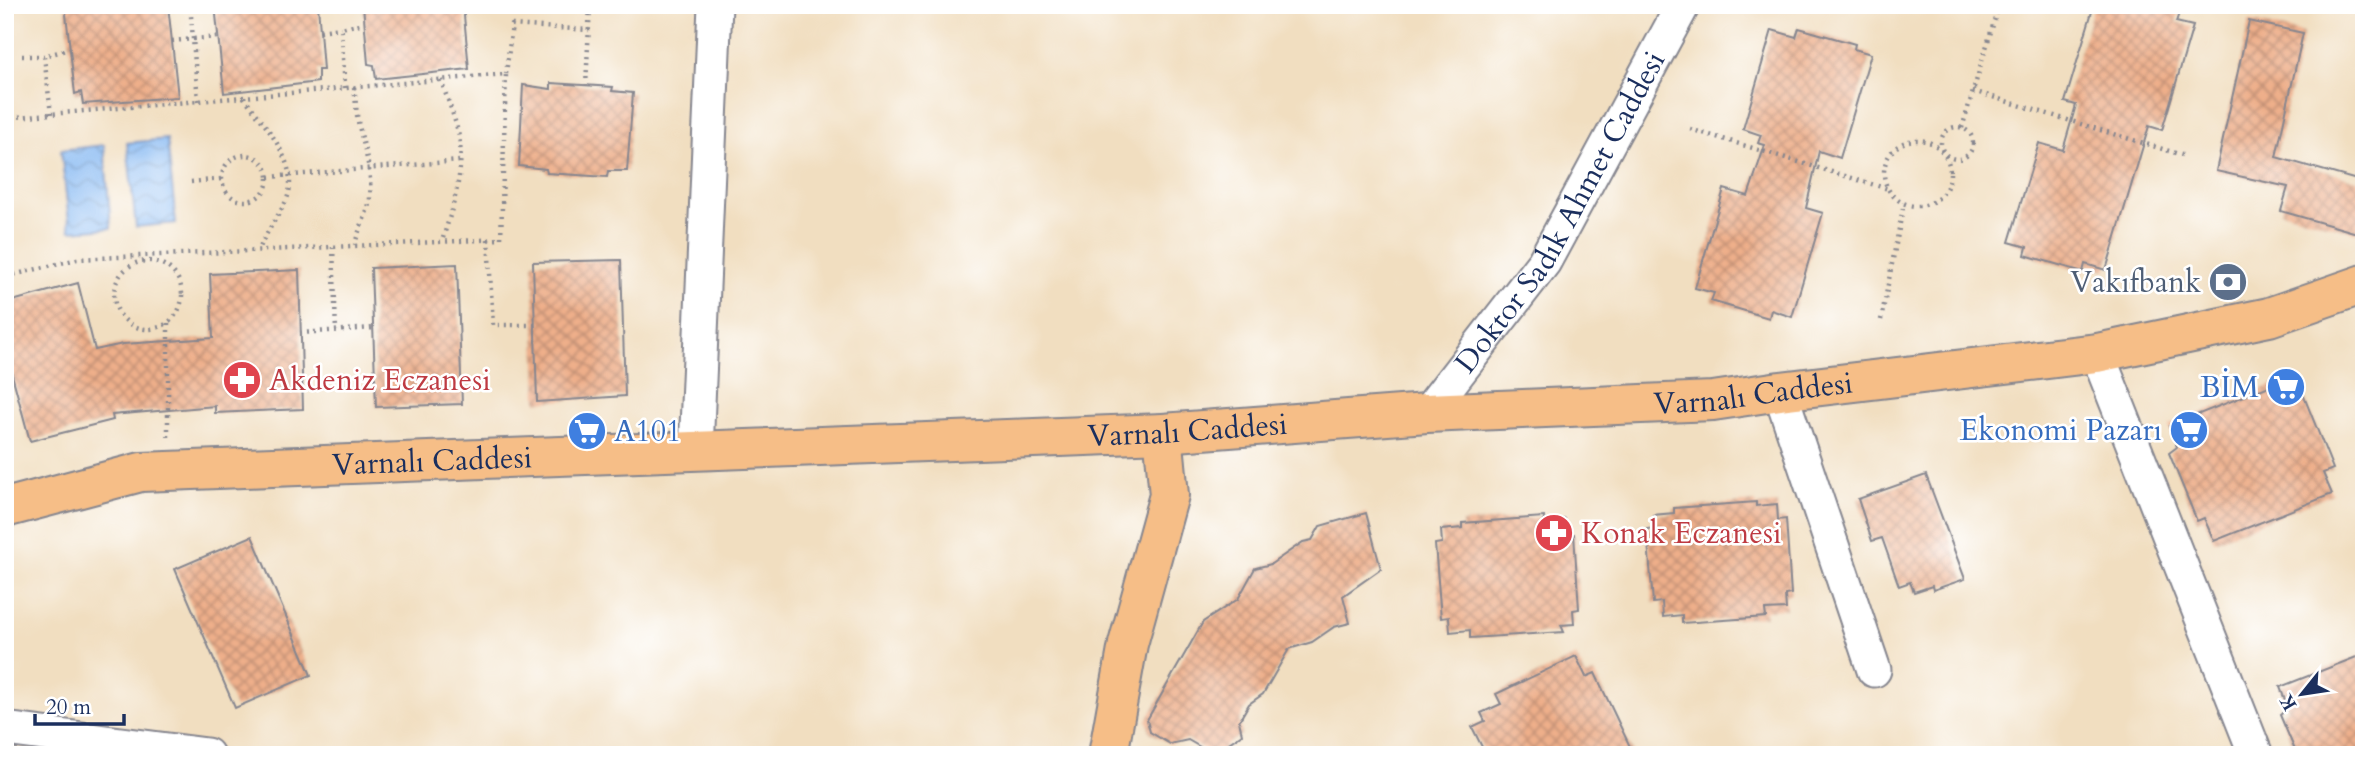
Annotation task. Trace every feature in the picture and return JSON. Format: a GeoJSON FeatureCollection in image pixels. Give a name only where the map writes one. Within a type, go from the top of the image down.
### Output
{"type":"FeatureCollection","features":[{"type":"Feature","properties":{"kind":"main road","name":"Varnalı Caddesi"},"geometry":{"type":"LineString","coordinates":[[5,508],[141,472],[1163,433],[1427,413],[1713,401],[2097,353],[2269,317],[2364,284]]}},
{"type":"Feature","properties":{"kind":"main road"},"geometry":{"type":"LineString","coordinates":[[1108,755],[1128,644],[1169,495],[1163,433]]}},
{"type":"Feature","properties":{"kind":"street"},"geometry":{"type":"LineString","coordinates":[[696,451],[715,5]]}},
{"type":"Feature","properties":{"kind":"street","name":"Doktor Sadık Ahmet Caddesi"},"geometry":{"type":"LineString","coordinates":[[1427,413],[1544,262],[1682,5]]}},
{"type":"Feature","properties":{"kind":"street"},"geometry":{"type":"LineString","coordinates":[[2097,353],[2256,755]]}},
{"type":"Feature","properties":{"kind":"street"},"geometry":{"type":"LineString","coordinates":[[1780,391],[1874,670]]}},
{"type":"Feature","properties":{"kind":"street"},"geometry":{"type":"LineString","coordinates":[[5,729],[207,755]]}},
{"type":"Feature","properties":{"kind":"path"},"geometry":{"type":"LineString","coordinates":[[190,5],[198,101]]}},
{"type":"Feature","properties":{"kind":"path"},"geometry":{"type":"LineString","coordinates":[[586,86],[590,5]]}},
{"type":"Feature","properties":{"kind":"path"},"geometry":{"type":"LineString","coordinates":[[1962,128],[1999,5]]}},
{"type":"Feature","properties":{"kind":"path"},"geometry":{"type":"LineString","coordinates":[[320,31],[365,23]]}},
{"type":"Feature","properties":{"kind":"path"},"geometry":{"type":"LineString","coordinates":[[5,270],[7,276],[77,259],[143,258],[502,239],[506,74],[512,26],[589,30]]}},
{"type":"Feature","properties":{"kind":"path"},"geometry":{"type":"LineString","coordinates":[[341,29],[345,88]]}},
{"type":"Feature","properties":{"kind":"path"},"geometry":{"type":"LineString","coordinates":[[172,41],[218,37]]}},
{"type":"Feature","properties":{"kind":"path"},"geometry":{"type":"LineString","coordinates":[[22,56],[44,56],[70,49]]}},
{"type":"Feature","properties":{"kind":"path"},"geometry":{"type":"LineString","coordinates":[[44,56],[51,114]]}},
{"type":"Feature","properties":{"kind":"path"},"geometry":{"type":"LineString","coordinates":[[5,118],[506,74]]}},
{"type":"Feature","properties":{"kind":"path"},"geometry":{"type":"LineString","coordinates":[[441,80],[460,143],[455,198],[443,242]]}},
{"type":"Feature","properties":{"kind":"path"},"geometry":{"type":"LineString","coordinates":[[354,87],[358,126],[370,169],[368,209],[359,226],[355,245]]}},
{"type":"Feature","properties":{"kind":"path"},"geometry":{"type":"LineString","coordinates":[[1973,91],[2182,155]]}},
{"type":"Feature","properties":{"kind":"path"},"geometry":{"type":"LineString","coordinates":[[244,97],[273,136],[290,176],[289,194],[265,233],[259,250]]}},
{"type":"Feature","properties":{"kind":"path"},"geometry":{"type":"LineString","coordinates":[[1690,129],[1888,189],[1904,203],[1925,205],[1943,193],[1948,184],[1950,173],[1948,162],[1943,153],[1941,145],[1943,135],[1951,128],[1962,128],[1972,139],[1969,154],[1954,159],[1943,153],[1935,145],[1924,141],[1914,140],[1898,146],[1884,168],[1888,189]]}},
{"type":"Feature","properties":{"kind":"path"},"geometry":{"type":"LineString","coordinates":[[242,155],[256,158],[263,163],[269,177],[264,193],[251,201],[235,199],[229,195],[222,179],[224,168],[242,155]]}},
{"type":"Feature","properties":{"kind":"path"},"geometry":{"type":"LineString","coordinates":[[269,177],[459,161]]}},
{"type":"Feature","properties":{"kind":"path"},"geometry":{"type":"LineString","coordinates":[[191,182],[222,179]]}},
{"type":"Feature","properties":{"kind":"path"},"geometry":{"type":"LineString","coordinates":[[1881,320],[1904,203]]}},
{"type":"Feature","properties":{"kind":"path"},"geometry":{"type":"LineString","coordinates":[[488,239],[493,325],[535,325]]}},
{"type":"Feature","properties":{"kind":"path"},"geometry":{"type":"LineString","coordinates":[[333,247],[336,331]]}},
{"type":"Feature","properties":{"kind":"path"},"geometry":{"type":"LineString","coordinates":[[143,258],[158,262],[177,275],[183,298],[179,309],[168,322],[153,329],[141,328],[123,317],[114,298],[119,278],[125,269],[143,258]]}},
{"type":"Feature","properties":{"kind":"path"},"geometry":{"type":"LineString","coordinates":[[168,322],[168,471]]}},
{"type":"Feature","properties":{"kind":"path"},"geometry":{"type":"LineString","coordinates":[[300,333],[373,328]]}},
{"type":"Feature","properties":{"kind":"water"},"geometry":{"type":"Polygon","coordinates":[[[167,139],[176,223],[136,227],[127,143],[167,139]]]}},
{"type":"Feature","properties":{"kind":"water"},"geometry":{"type":"Polygon","coordinates":[[[104,145],[111,228],[70,231],[61,150],[104,145]]]}},
{"type":"Feature","properties":{"kind":"building"},"geometry":{"type":"Polygon","coordinates":[[[65,5],[168,5],[178,97],[83,104],[81,92],[75,94],[65,5]]]}},
{"type":"Feature","properties":{"kind":"building"},"geometry":{"type":"Polygon","coordinates":[[[215,5],[318,5],[323,70],[318,70],[318,82],[224,93],[215,5]]]}},
{"type":"Feature","properties":{"kind":"building"},"geometry":{"type":"Polygon","coordinates":[[[363,5],[463,5],[469,69],[376,79],[374,65],[368,64],[363,5]]]}},
{"type":"Feature","properties":{"kind":"building"},"geometry":{"type":"Polygon","coordinates":[[[2094,5],[2152,5],[2179,13],[2176,22],[2193,26],[2162,130],[2149,126],[2106,270],[2085,264],[2083,272],[2025,255],[2027,247],[2009,242],[2039,143],[2063,150],[2076,105],[2065,102],[2094,5]]]}},
{"type":"Feature","properties":{"kind":"building"},"geometry":{"type":"Polygon","coordinates":[[[2249,21],[2303,33],[2276,157],[2364,182],[2364,209],[2357,233],[2281,211],[2288,187],[2216,171],[2249,21]]]}},
{"type":"Feature","properties":{"kind":"building"},"geometry":{"type":"Polygon","coordinates":[[[1799,28],[1855,44],[1854,49],[1871,54],[1840,158],[1819,151],[1806,208],[1823,213],[1792,317],[1771,310],[1769,318],[1711,301],[1714,293],[1695,288],[1724,189],[1748,196],[1765,145],[1758,143],[1761,135],[1743,129],[1772,30],[1796,37],[1799,28]]]}},
{"type":"Feature","properties":{"kind":"building"},"geometry":{"type":"Polygon","coordinates":[[[551,83],[613,87],[612,91],[633,93],[627,171],[608,171],[607,177],[547,173],[546,169],[519,166],[523,85],[551,89],[551,83]]]}},
{"type":"Feature","properties":{"kind":"building"},"geometry":{"type":"Polygon","coordinates":[[[621,260],[625,396],[537,402],[533,262],[621,260]]]}},
{"type":"Feature","properties":{"kind":"building"},"geometry":{"type":"Polygon","coordinates":[[[457,264],[462,404],[376,407],[371,268],[457,264]]]}},
{"type":"Feature","properties":{"kind":"building"},"geometry":{"type":"Polygon","coordinates":[[[299,270],[303,409],[215,413],[215,406],[112,415],[113,420],[30,441],[5,349],[5,303],[78,283],[95,350],[123,344],[213,338],[210,274],[299,270]]]}},
{"type":"Feature","properties":{"kind":"building"},"geometry":{"type":"Polygon","coordinates":[[[2289,378],[2296,397],[2303,394],[2333,469],[2323,473],[2332,494],[2214,541],[2204,518],[2197,521],[2169,453],[2177,447],[2169,426],[2289,378]]]}},
{"type":"Feature","properties":{"kind":"building"},"geometry":{"type":"Polygon","coordinates":[[[1926,475],[1965,579],[1933,590],[1932,586],[1914,592],[1910,582],[1899,586],[1882,538],[1872,541],[1858,499],[1926,475]]]}},
{"type":"Feature","properties":{"kind":"building"},"geometry":{"type":"Polygon","coordinates":[[[1756,502],[1756,506],[1777,504],[1778,520],[1786,519],[1791,594],[1785,595],[1786,609],[1765,610],[1766,617],[1682,623],[1682,615],[1663,617],[1662,602],[1653,603],[1647,529],[1654,528],[1653,515],[1674,513],[1674,508],[1756,502]]]}},
{"type":"Feature","properties":{"kind":"building"},"geometry":{"type":"Polygon","coordinates":[[[1366,513],[1381,569],[1343,596],[1350,623],[1334,627],[1312,642],[1289,649],[1263,694],[1249,704],[1239,721],[1242,734],[1226,745],[1220,755],[1214,755],[1188,740],[1170,744],[1150,732],[1147,720],[1203,622],[1238,599],[1255,568],[1271,564],[1303,542],[1312,540],[1320,526],[1366,513]]]}},
{"type":"Feature","properties":{"kind":"building"},"geometry":{"type":"Polygon","coordinates":[[[1544,517],[1544,521],[1565,519],[1566,535],[1574,534],[1579,609],[1573,610],[1574,624],[1561,625],[1564,632],[1470,638],[1470,630],[1450,632],[1449,617],[1441,618],[1435,544],[1442,543],[1441,530],[1462,528],[1462,523],[1544,517]]]}},
{"type":"Feature","properties":{"kind":"building"},"geometry":{"type":"Polygon","coordinates":[[[252,536],[311,675],[235,708],[175,569],[252,536]]]}},
{"type":"Feature","properties":{"kind":"building"},"geometry":{"type":"Polygon","coordinates":[[[2364,654],[2364,755],[2297,755],[2280,715],[2288,708],[2280,687],[2364,654]]]}},
{"type":"Feature","properties":{"kind":"building"},"geometry":{"type":"Polygon","coordinates":[[[1576,656],[1586,677],[1595,673],[1634,755],[1486,755],[1472,727],[1485,721],[1481,713],[1501,704],[1496,694],[1576,656]]]}},
{"type":"Feature","properties":{"kind":"place","name":"Vakıfbank"},"geometry":{"type":"Point","coordinates":[2228,282]}},
{"type":"Feature","properties":{"kind":"place","name":"Akdeniz Eczanesi"},"geometry":{"type":"Point","coordinates":[242,380]}},
{"type":"Feature","properties":{"kind":"place","name":"BİM"},"geometry":{"type":"Point","coordinates":[2286,387]}},
{"type":"Feature","properties":{"kind":"place","name":"Ekonomi Pazarı"},"geometry":{"type":"Point","coordinates":[2189,430]}},
{"type":"Feature","properties":{"kind":"place","name":"A101"},"geometry":{"type":"Point","coordinates":[587,431]}},
{"type":"Feature","properties":{"kind":"place","name":"Konak Eczanesi"},"geometry":{"type":"Point","coordinates":[1554,533]}}]}
